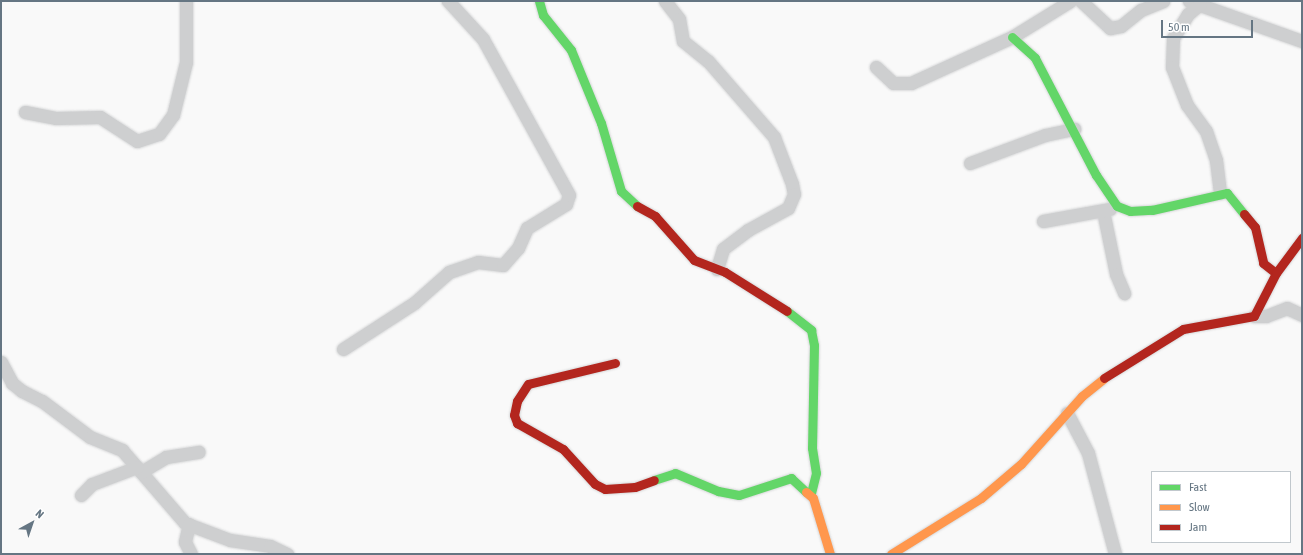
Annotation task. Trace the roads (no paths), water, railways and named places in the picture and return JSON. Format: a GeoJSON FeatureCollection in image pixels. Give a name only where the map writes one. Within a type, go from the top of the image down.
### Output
{"type":"FeatureCollection","features":[{"type":"Feature","properties":{"kind":"street"},"geometry":{"type":"LineString","coordinates":[[25,112],[56,118],[100,117],[137,142],[159,134],[173,115],[186,62],[186,1]]}},
{"type":"Feature","properties":{"kind":"street"},"geometry":{"type":"LineString","coordinates":[[343,349],[414,302],[449,272],[478,262],[503,264],[518,248],[527,228],[566,204],[569,195],[483,39],[448,1]]}},
{"type":"Feature","properties":{"kind":"street"},"geometry":{"type":"LineString","coordinates":[[539,1],[543,15],[571,50],[601,123],[617,180],[628,201],[655,216],[686,254],[717,269],[793,314],[811,330],[814,345],[812,448],[816,473],[811,493],[830,554]]}},
{"type":"Feature","properties":{"kind":"street"},"geometry":{"type":"LineString","coordinates":[[665,1],[679,19],[683,41],[708,61],[774,137],[792,184],[794,194],[788,208],[748,230],[723,249],[717,269]]}},
{"type":"Feature","properties":{"kind":"street"},"geometry":{"type":"LineString","coordinates":[[876,67],[893,83],[911,83],[1012,37],[1070,1]]}},
{"type":"Feature","properties":{"kind":"street"},"geometry":{"type":"LineString","coordinates":[[1081,1],[1110,28],[1122,26],[1141,10],[1163,1]]}},
{"type":"Feature","properties":{"kind":"street"},"geometry":{"type":"LineString","coordinates":[[1220,192],[1208,136],[1178,87],[1172,67],[1173,38],[1194,3],[1302,41]]}},
{"type":"Feature","properties":{"kind":"street"},"geometry":{"type":"LineString","coordinates":[[1012,37],[1035,58],[1074,129],[1103,188],[1117,206],[1130,211],[1152,210],[1220,192],[1233,197],[1247,214],[1255,227],[1263,263],[1276,273]]}},
{"type":"Feature","properties":{"kind":"street"},"geometry":{"type":"LineString","coordinates":[[970,163],[1045,135],[1074,129]]}},
{"type":"Feature","properties":{"kind":"street"},"geometry":{"type":"LineString","coordinates":[[1043,221],[1103,211],[1117,206]]}},
{"type":"Feature","properties":{"kind":"street"},"geometry":{"type":"LineString","coordinates":[[1103,211],[1116,274],[1124,293]]}},
{"type":"Feature","properties":{"kind":"street"},"geometry":{"type":"LineString","coordinates":[[1254,316],[1276,273],[1302,238]]}},
{"type":"Feature","properties":{"kind":"street"},"geometry":{"type":"LineString","coordinates":[[892,554],[981,498],[1021,464],[1067,413],[1101,379],[1168,335],[1254,316],[1266,316],[1287,308],[1302,315]]}},
{"type":"Feature","properties":{"kind":"street"},"geometry":{"type":"LineString","coordinates":[[1,362],[12,383],[22,392],[42,401],[90,436],[122,450],[178,517],[189,524],[230,540],[270,546],[288,554]]}},
{"type":"Feature","properties":{"kind":"street"},"geometry":{"type":"LineString","coordinates":[[615,363],[528,384],[517,401],[514,415],[518,422],[563,449],[595,484],[605,490],[635,487],[675,474],[730,495],[786,478],[797,481],[811,493]]}},
{"type":"Feature","properties":{"kind":"street"},"geometry":{"type":"LineString","coordinates":[[1067,413],[1088,453],[1115,554]]}},
{"type":"Feature","properties":{"kind":"street"},"geometry":{"type":"LineString","coordinates":[[81,495],[92,484],[139,469],[166,457],[200,452]]}},
{"type":"Feature","properties":{"kind":"street"},"geometry":{"type":"LineString","coordinates":[[189,524],[185,542],[191,554]]}}]}
